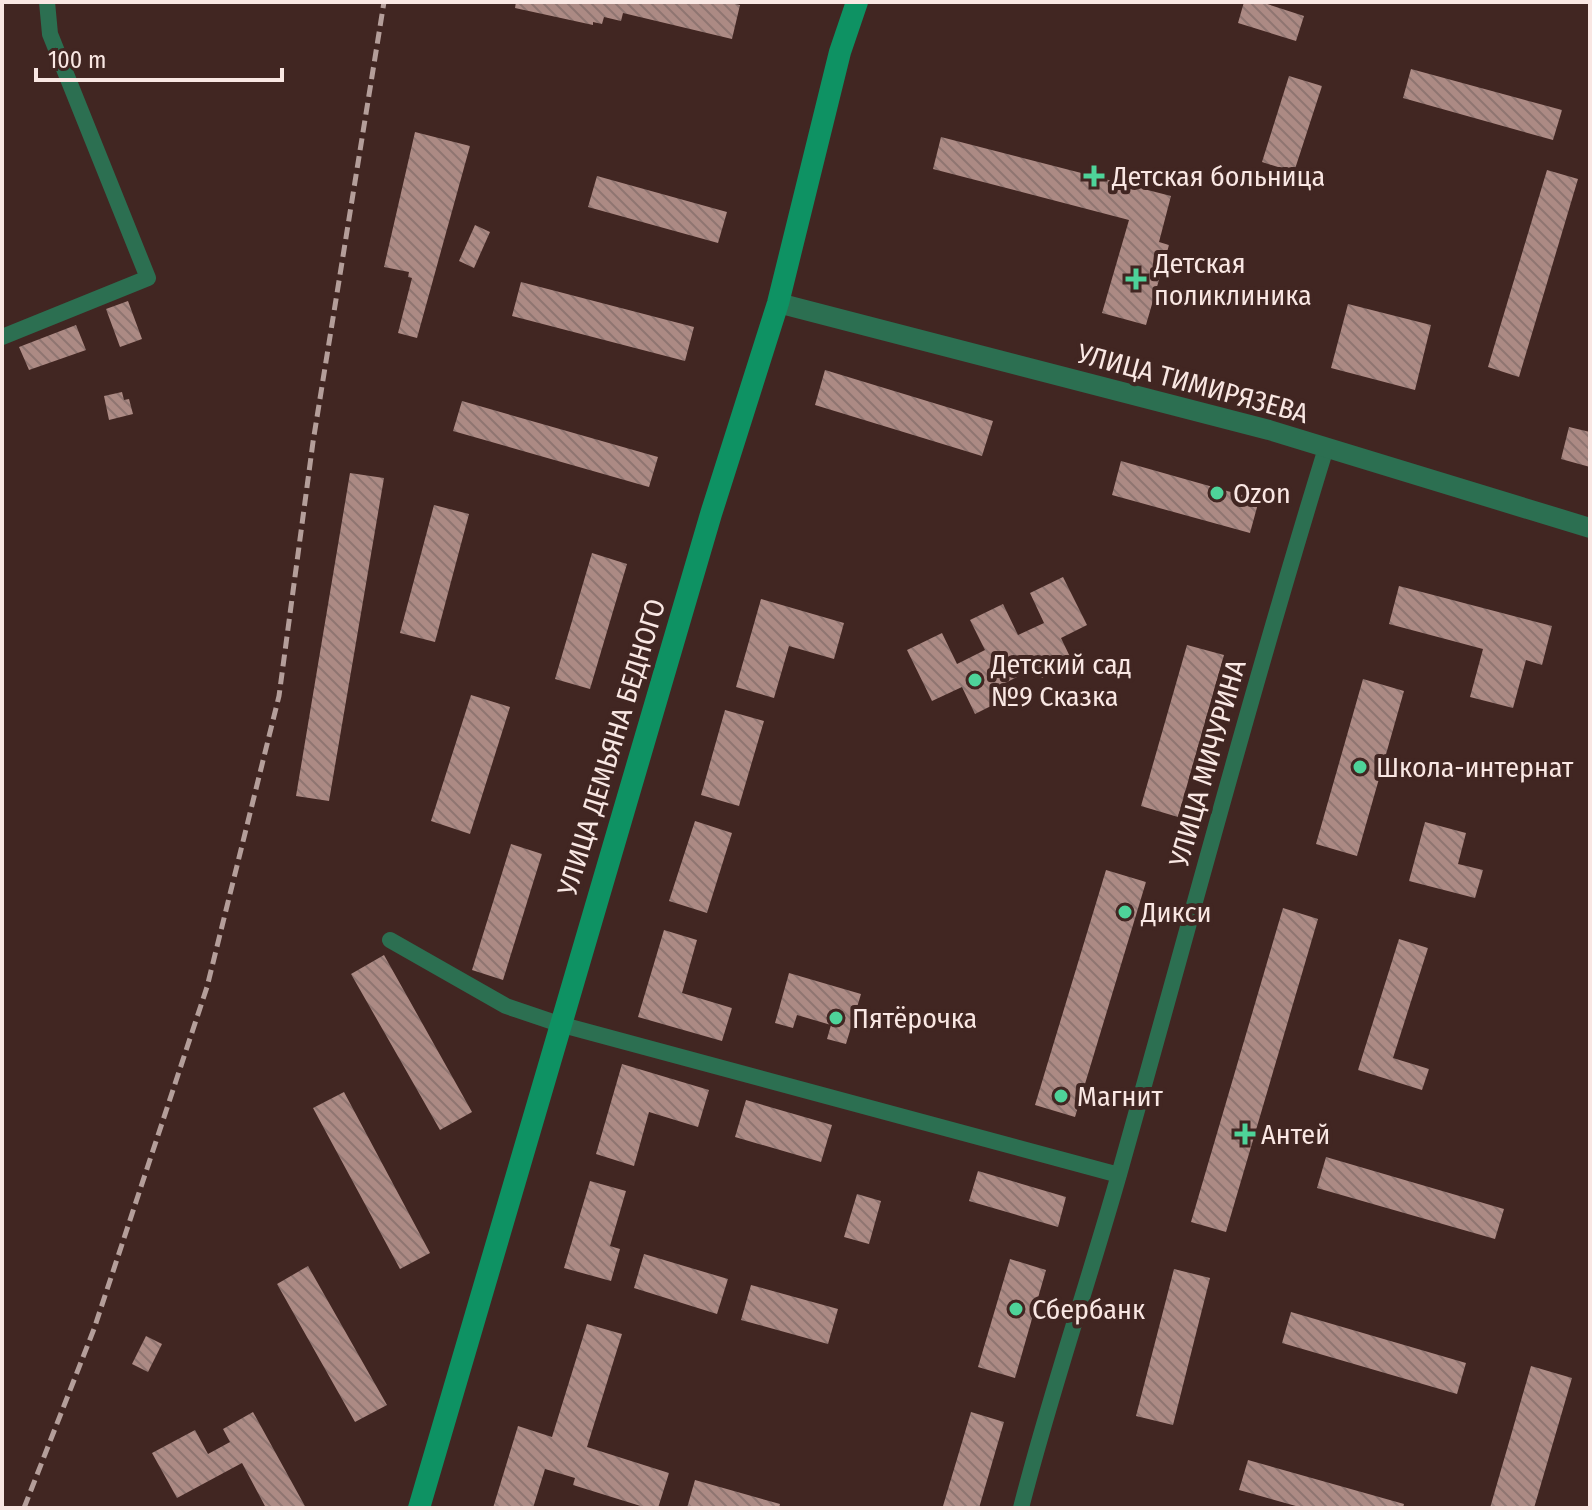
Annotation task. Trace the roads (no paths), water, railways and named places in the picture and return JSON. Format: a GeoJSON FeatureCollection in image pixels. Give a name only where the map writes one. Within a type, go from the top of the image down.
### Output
{"type":"FeatureCollection","features":[{"type":"Feature","properties":{"kind":"main road","name":"УЛИЦА ДЕМЬЯНА БЕДНОГО"},"geometry":{"type":"LineString","coordinates":[[419,1508],[559,1024],[711,514],[778,303],[840,52],[857,2]]}},
{"type":"Feature","properties":{"kind":"street"},"geometry":{"type":"LineString","coordinates":[[2,337],[148,278],[50,34],[47,2]]}},
{"type":"Feature","properties":{"kind":"street","name":"УЛИЦА ТИМИРЯЗЕВА"},"geometry":{"type":"LineString","coordinates":[[778,303],[1269,430],[1590,528]]}},
{"type":"Feature","properties":{"kind":"street","name":"УЛИЦА МИЧУРИНА"},"geometry":{"type":"LineString","coordinates":[[1021,1508],[1046,1410],[1119,1175],[1284,583],[1326,448]]}},
{"type":"Feature","properties":{"kind":"street"},"geometry":{"type":"LineString","coordinates":[[390,940],[506,1006],[559,1024],[1119,1175]]}},
{"type":"Feature","properties":{"kind":"railway"},"geometry":{"type":"LineString","coordinates":[[24,1508],[94,1329],[207,987],[279,696],[313,442],[384,2]]}},
{"type":"Feature","properties":{"kind":"place","name":"Детская больница"},"geometry":{"type":"Point","coordinates":[1094,176]}},
{"type":"Feature","properties":{"kind":"place","name":"Детская поликлиника"},"geometry":{"type":"Point","coordinates":[1136,279]}},
{"type":"Feature","properties":{"kind":"place","name":"Ozon"},"geometry":{"type":"Point","coordinates":[1217,493]}},
{"type":"Feature","properties":{"kind":"place","name":"Детский сад №9 Сказка"},"geometry":{"type":"Point","coordinates":[975,680]}},
{"type":"Feature","properties":{"kind":"place","name":"Школа-интернат"},"geometry":{"type":"Point","coordinates":[1360,767]}},
{"type":"Feature","properties":{"kind":"place","name":"Дикси"},"geometry":{"type":"Point","coordinates":[1125,912]}},
{"type":"Feature","properties":{"kind":"place","name":"Пятёрочка"},"geometry":{"type":"Point","coordinates":[836,1018]}},
{"type":"Feature","properties":{"kind":"place","name":"Магнит"},"geometry":{"type":"Point","coordinates":[1061,1096]}},
{"type":"Feature","properties":{"kind":"place","name":"Антей"},"geometry":{"type":"Point","coordinates":[1245,1134]}},
{"type":"Feature","properties":{"kind":"place","name":"Сбербанк"},"geometry":{"type":"Point","coordinates":[1016,1309]}}]}
